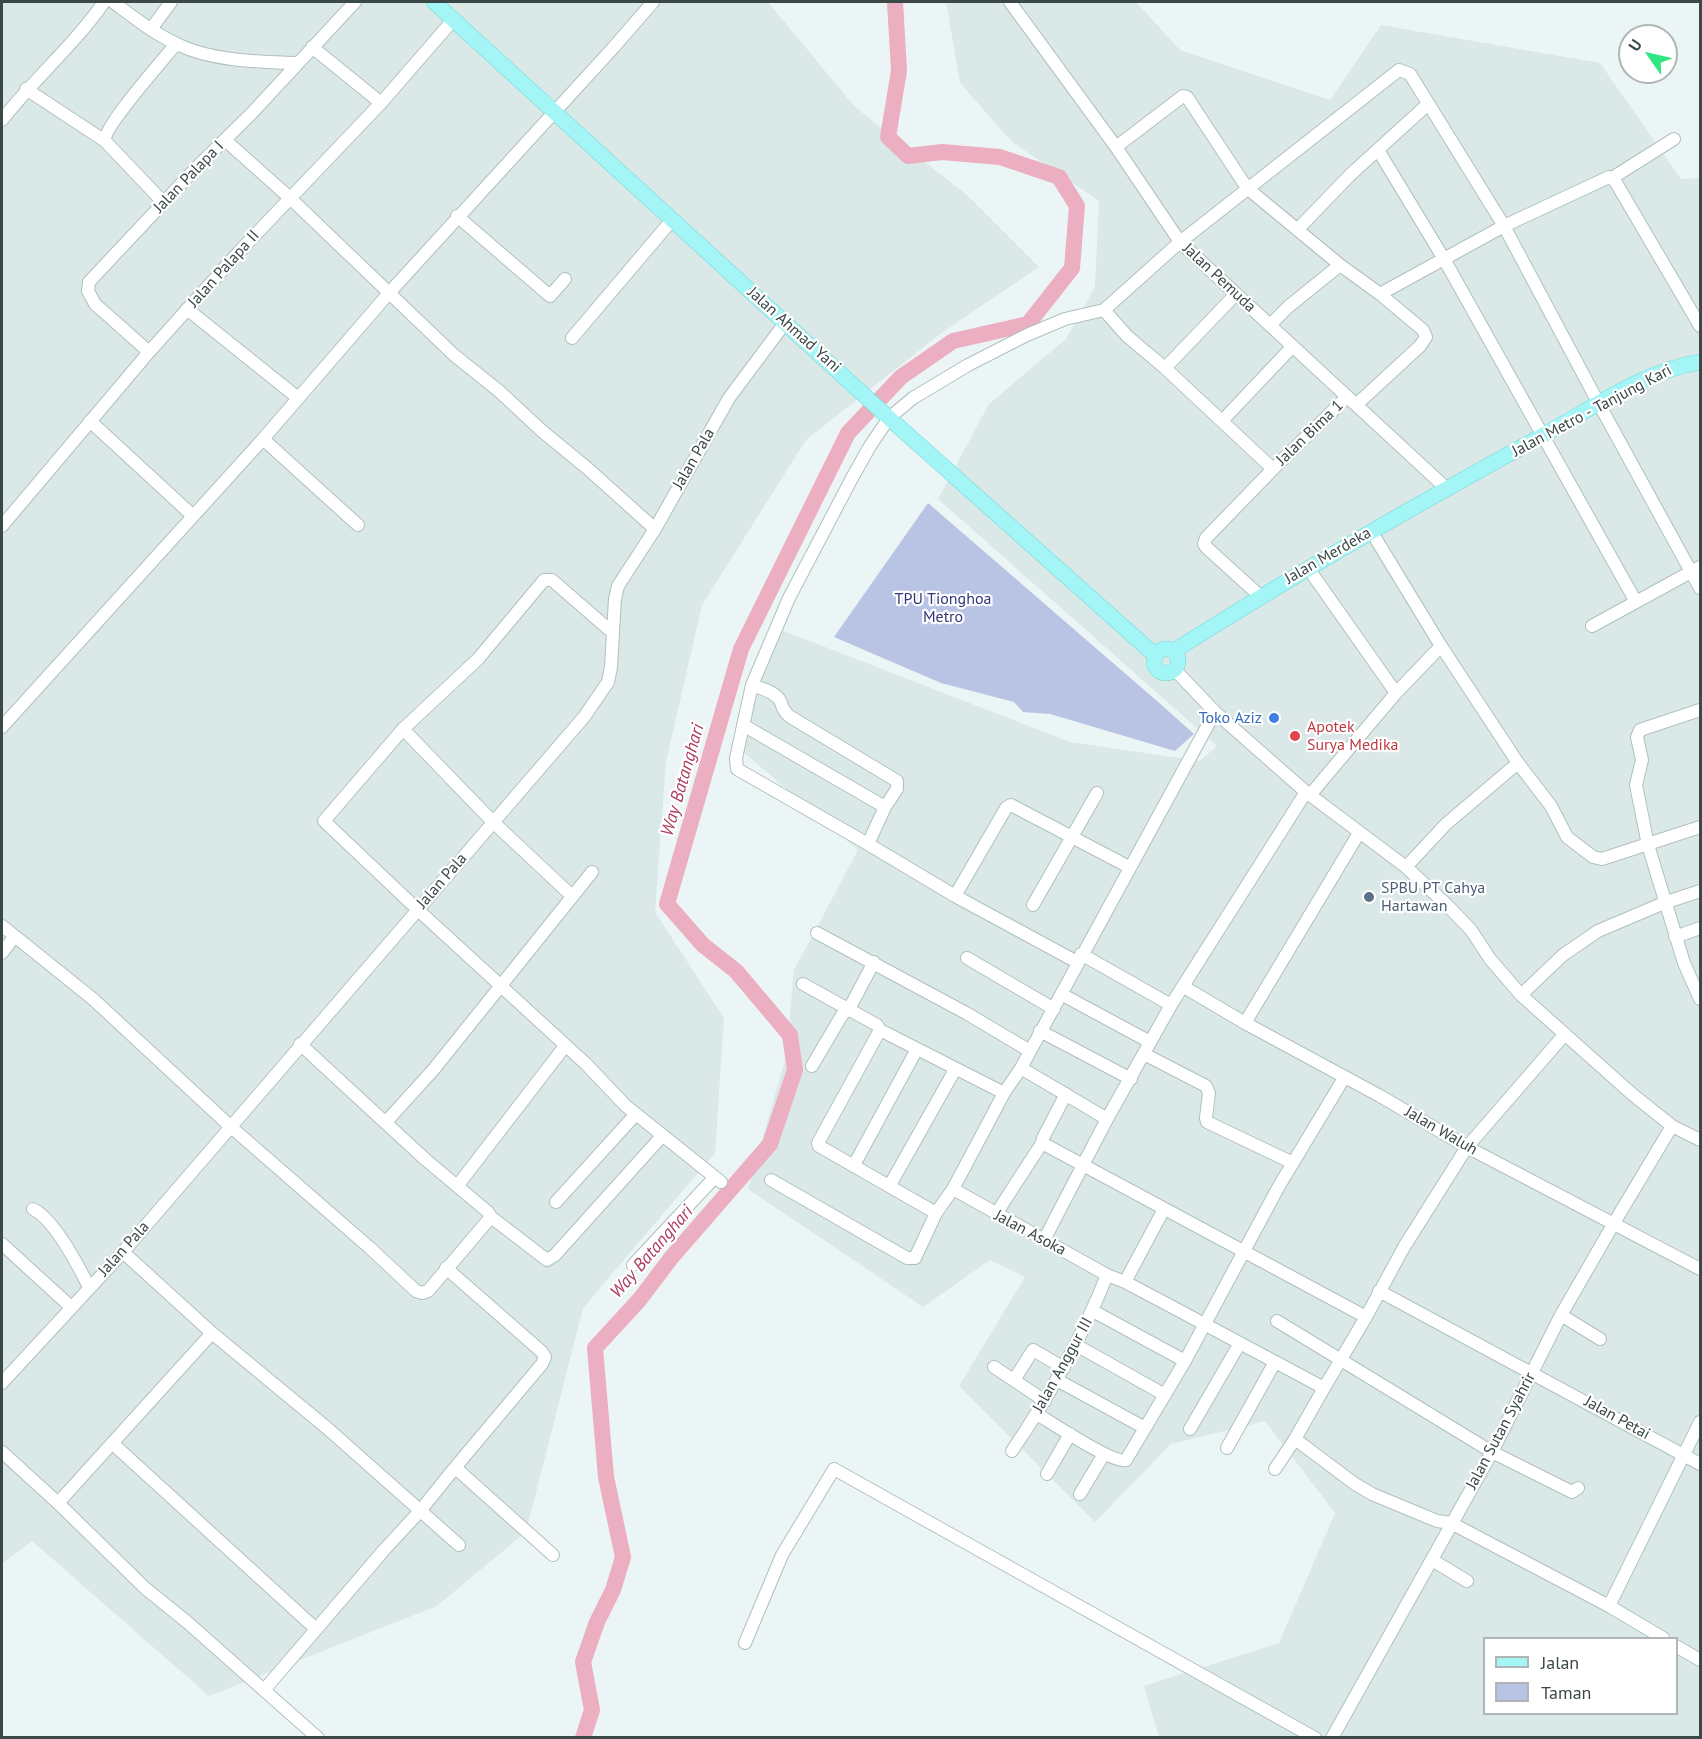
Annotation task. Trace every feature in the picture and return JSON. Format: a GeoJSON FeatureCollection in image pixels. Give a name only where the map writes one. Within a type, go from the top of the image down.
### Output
{"type":"FeatureCollection","features":[{"type":"Feature","properties":{"kind":"main road","name":"Jalan Ahmad Yani"},"geometry":{"type":"LineString","coordinates":[[435,2],[886,416],[1156,656]]}},
{"type":"Feature","properties":{"kind":"main road","name":"Jalan Metro - Tanjung Kari"},"geometry":{"type":"LineString","coordinates":[[1487,466],[1662,372],[1701,362]]}},
{"type":"Feature","properties":{"kind":"main road","name":"Jalan Merdeka"},"geometry":{"type":"LineString","coordinates":[[1174,651],[1260,596],[1487,466]]}},
{"type":"Feature","properties":{"kind":"main road"},"geometry":{"type":"LineString","coordinates":[[1162,650],[1174,651],[1178,658],[1174,669],[1170,672],[1161,671],[1155,665],[1156,656],[1162,650]]}},
{"type":"Feature","properties":{"kind":"street"},"geometry":{"type":"LineString","coordinates":[[2,120],[26,89],[94,16],[104,2]]}},
{"type":"Feature","properties":{"kind":"street"},"geometry":{"type":"LineString","coordinates":[[113,2],[176,44],[210,54],[248,61],[298,63]]}},
{"type":"Feature","properties":{"kind":"street"},"geometry":{"type":"LineString","coordinates":[[151,29],[171,2]]}},
{"type":"Feature","properties":{"kind":"street","name":"Jalan Palapa I"},"geometry":{"type":"LineString","coordinates":[[149,352],[95,304],[87,286],[89,282],[355,2]]}},
{"type":"Feature","properties":{"kind":"street"},"geometry":{"type":"LineString","coordinates":[[4,720],[263,439],[457,216],[554,113],[653,2]]}},
{"type":"Feature","properties":{"kind":"street","name":"Jalan Pemuda"},"geometry":{"type":"LineString","coordinates":[[1010,2],[1116,147],[1180,242],[1448,489]]}},
{"type":"Feature","properties":{"kind":"street","name":"Jalan Palapa II"},"geometry":{"type":"LineString","coordinates":[[2,526],[187,309],[381,103],[454,19]]}},
{"type":"Feature","properties":{"kind":"street"},"geometry":{"type":"LineString","coordinates":[[105,141],[106,132],[176,44]]}},
{"type":"Feature","properties":{"kind":"street"},"geometry":{"type":"LineString","coordinates":[[312,47],[381,103]]}},
{"type":"Feature","properties":{"kind":"street"},"geometry":{"type":"LineString","coordinates":[[1171,1005],[955,896],[737,769],[736,758],[752,685],[789,598],[886,416],[968,365],[1027,335],[1065,319],[1104,310],[1180,242],[1399,70],[1410,74],[1504,226],[1599,404],[1697,569],[1701,588]]}},
{"type":"Feature","properties":{"kind":"street"},"geometry":{"type":"LineString","coordinates":[[26,89],[105,141],[164,203]]}},
{"type":"Feature","properties":{"kind":"street"},"geometry":{"type":"LineString","coordinates":[[1116,147],[1186,96],[1247,188],[1340,265],[1380,294],[1504,226],[1607,177],[1612,178],[1616,181],[1701,326]]}},
{"type":"Feature","properties":{"kind":"street"},"geometry":{"type":"LineString","coordinates":[[1298,229],[1350,175],[1428,104]]}},
{"type":"Feature","properties":{"kind":"street"},"geometry":{"type":"LineString","coordinates":[[1612,178],[1674,139]]}},
{"type":"Feature","properties":{"kind":"street"},"geometry":{"type":"LineString","coordinates":[[225,140],[290,198],[454,355],[499,391],[655,529]]}},
{"type":"Feature","properties":{"kind":"street"},"geometry":{"type":"LineString","coordinates":[[1378,150],[1444,259],[1636,602]]}},
{"type":"Feature","properties":{"kind":"street"},"geometry":{"type":"LineString","coordinates":[[457,216],[550,296],[565,279]]}},
{"type":"Feature","properties":{"kind":"street"},"geometry":{"type":"LineString","coordinates":[[572,338],[672,220]]}},
{"type":"Feature","properties":{"kind":"street"},"geometry":{"type":"LineString","coordinates":[[1270,325],[1288,307],[1340,265]]}},
{"type":"Feature","properties":{"kind":"street"},"geometry":{"type":"LineString","coordinates":[[1165,368],[1236,294]]}},
{"type":"Feature","properties":{"kind":"street","name":"Jalan Bima 1"},"geometry":{"type":"LineString","coordinates":[[1260,596],[1206,547],[1204,542],[1272,469],[1351,401],[1420,346],[1426,338],[1423,330],[1380,294]]}},
{"type":"Feature","properties":{"kind":"street"},"geometry":{"type":"LineString","coordinates":[[187,309],[298,398]]}},
{"type":"Feature","properties":{"kind":"street"},"geometry":{"type":"LineString","coordinates":[[1104,310],[1126,336],[1165,368],[1272,469]]}},
{"type":"Feature","properties":{"kind":"street","name":"Jalan Pala"},"geometry":{"type":"LineString","coordinates":[[2,1383],[123,1252],[584,717],[604,690],[611,667],[618,586],[655,529],[729,398],[785,323]]}},
{"type":"Feature","properties":{"kind":"street"},"geometry":{"type":"LineString","coordinates":[[1222,421],[1293,346]]}},
{"type":"Feature","properties":{"kind":"street"},"geometry":{"type":"LineString","coordinates":[[90,422],[192,515]]}},
{"type":"Feature","properties":{"kind":"street"},"geometry":{"type":"LineString","coordinates":[[263,439],[358,525]]}},
{"type":"Feature","properties":{"kind":"street"},"geometry":{"type":"LineString","coordinates":[[1371,531],[1441,646],[1518,764],[1551,806],[1567,837],[1593,857],[1602,859],[1701,827]]}},
{"type":"Feature","properties":{"kind":"street"},"geometry":{"type":"LineString","coordinates":[[1308,568],[1396,693]]}},
{"type":"Feature","properties":{"kind":"street"},"geometry":{"type":"LineString","coordinates":[[1592,626],[1697,569]]}},
{"type":"Feature","properties":{"kind":"street"},"geometry":{"type":"LineString","coordinates":[[613,633],[552,580],[547,579],[478,659],[403,729],[324,821],[586,1064],[636,1114],[718,1179],[633,1265]]}},
{"type":"Feature","properties":{"kind":"street"},"geometry":{"type":"LineString","coordinates":[[1044,1240],[1107,1119],[1171,1005],[1308,794],[1396,693],[1441,646]]}},
{"type":"Feature","properties":{"kind":"street"},"geometry":{"type":"LineString","coordinates":[[1174,669],[1215,712],[1308,794],[1406,867],[1447,905],[1471,930],[1490,959],[1521,995],[1632,1094],[1672,1126],[1701,1140]]}},
{"type":"Feature","properties":{"kind":"street"},"geometry":{"type":"LineString","coordinates":[[752,685],[765,689],[779,699],[782,709],[789,716],[897,781],[897,789],[885,807],[868,844]]}},
{"type":"Feature","properties":{"kind":"street"},"geometry":{"type":"LineString","coordinates":[[1701,710],[1644,728],[1637,733],[1642,760],[1636,785],[1648,845],[1664,903],[1684,963],[1701,999]]}},
{"type":"Feature","properties":{"kind":"street"},"geometry":{"type":"LineString","coordinates":[[771,1180],[911,1260],[918,1255],[936,1213],[953,1189],[1004,1093],[1021,1068],[1215,712]]}},
{"type":"Feature","properties":{"kind":"street"},"geometry":{"type":"LineString","coordinates":[[742,725],[885,807]]}},
{"type":"Feature","properties":{"kind":"street"},"geometry":{"type":"LineString","coordinates":[[403,729],[493,822],[572,896]]}},
{"type":"Feature","properties":{"kind":"street"},"geometry":{"type":"LineString","coordinates":[[1406,867],[1446,824],[1518,764]]}},
{"type":"Feature","properties":{"kind":"street"},"geometry":{"type":"LineString","coordinates":[[1033,905],[1097,793]]}},
{"type":"Feature","properties":{"kind":"street"},"geometry":{"type":"LineString","coordinates":[[955,896],[985,842],[1009,806],[1014,806],[1129,867]]}},
{"type":"Feature","properties":{"kind":"street"},"geometry":{"type":"LineString","coordinates":[[1245,1023],[1359,833]]}},
{"type":"Feature","properties":{"kind":"street"},"geometry":{"type":"LineString","coordinates":[[386,1122],[434,1069],[591,872]]}},
{"type":"Feature","properties":{"kind":"street"},"geometry":{"type":"LineString","coordinates":[[1521,995],[1563,955],[1598,931],[1664,903],[1701,891]]}},
{"type":"Feature","properties":{"kind":"street"},"geometry":{"type":"LineString","coordinates":[[2,926],[14,938],[93,999],[231,1127],[416,1291],[422,1293],[428,1291],[491,1217]]}},
{"type":"Feature","properties":{"kind":"street"},"geometry":{"type":"LineString","coordinates":[[1675,937],[1701,928]]}},
{"type":"Feature","properties":{"kind":"street"},"geometry":{"type":"LineString","coordinates":[[817,933],[874,962],[1030,1051]]}},
{"type":"Feature","properties":{"kind":"street"},"geometry":{"type":"LineString","coordinates":[[2,953],[14,938]]}},
{"type":"Feature","properties":{"kind":"street"},"geometry":{"type":"LineString","coordinates":[[967,958],[1053,1009]]}},
{"type":"Feature","properties":{"kind":"street"},"geometry":{"type":"LineString","coordinates":[[812,1066],[842,1015],[849,1009],[874,962]]}},
{"type":"Feature","properties":{"kind":"street"},"geometry":{"type":"LineString","coordinates":[[803,984],[877,1025],[880,1029],[1004,1093]]}},
{"type":"Feature","properties":{"kind":"street","name":"Jalan Waluh"},"geometry":{"type":"LineString","coordinates":[[1184,987],[1467,1147],[1701,1269]]}},
{"type":"Feature","properties":{"kind":"street"},"geometry":{"type":"LineString","coordinates":[[1061,994],[1150,1042]]}},
{"type":"Feature","properties":{"kind":"street"},"geometry":{"type":"LineString","coordinates":[[880,1029],[818,1141],[819,1146],[936,1213]]}},
{"type":"Feature","properties":{"kind":"street"},"geometry":{"type":"LineString","coordinates":[[1040,1032],[1131,1079]]}},
{"type":"Feature","properties":{"kind":"street"},"geometry":{"type":"LineString","coordinates":[[1275,1469],[1366,1317],[1404,1247],[1467,1147],[1565,1034]]}},
{"type":"Feature","properties":{"kind":"street"},"geometry":{"type":"LineString","coordinates":[[300,1044],[491,1217],[547,1260],[555,1255],[662,1136]]}},
{"type":"Feature","properties":{"kind":"street"},"geometry":{"type":"LineString","coordinates":[[458,1185],[565,1046]]}},
{"type":"Feature","properties":{"kind":"street"},"geometry":{"type":"LineString","coordinates":[[854,1165],[917,1048]]}},
{"type":"Feature","properties":{"kind":"street"},"geometry":{"type":"LineString","coordinates":[[1144,1054],[1206,1086],[1209,1093],[1206,1118],[1208,1122],[1293,1164]]}},
{"type":"Feature","properties":{"kind":"street"},"geometry":{"type":"LineString","coordinates":[[890,1185],[954,1068]]}},
{"type":"Feature","properties":{"kind":"street"},"geometry":{"type":"LineString","coordinates":[[1021,1068],[1107,1119]]}},
{"type":"Feature","properties":{"kind":"street"},"geometry":{"type":"LineString","coordinates":[[1037,1414],[1104,1454],[1119,1461],[1126,1460],[1185,1361],[1243,1252],[1344,1078]]}},
{"type":"Feature","properties":{"kind":"street"},"geometry":{"type":"LineString","coordinates":[[996,1214],[1042,1143],[1066,1094]]}},
{"type":"Feature","properties":{"kind":"street"},"geometry":{"type":"LineString","coordinates":[[556,1202],[636,1114]]}},
{"type":"Feature","properties":{"kind":"street","name":"Jalan Sutan Syahrir"},"geometry":{"type":"LineString","coordinates":[[1332,1737],[1492,1452],[1561,1315],[1672,1126]]}},
{"type":"Feature","properties":{"kind":"street"},"geometry":{"type":"LineString","coordinates":[[1042,1143],[1366,1317]]}},
{"type":"Feature","properties":{"kind":"street","name":"Jalan Asoka"},"geometry":{"type":"LineString","coordinates":[[953,1189],[1107,1275],[1125,1282],[1324,1388]]}},
{"type":"Feature","properties":{"kind":"street"},"geometry":{"type":"LineString","coordinates":[[33,1209],[58,1234],[75,1258],[89,1287]]}},
{"type":"Feature","properties":{"kind":"street"},"geometry":{"type":"LineString","coordinates":[[1125,1282],[1164,1209]]}},
{"type":"Feature","properties":{"kind":"street"},"geometry":{"type":"LineString","coordinates":[[2,1244],[70,1307]]}},
{"type":"Feature","properties":{"kind":"street"},"geometry":{"type":"LineString","coordinates":[[123,1252],[212,1333],[327,1428],[459,1545]]}},
{"type":"Feature","properties":{"kind":"street"},"geometry":{"type":"LineString","coordinates":[[265,1689],[420,1511],[542,1364],[545,1357],[542,1352],[446,1268]]}},
{"type":"Feature","properties":{"kind":"street","name":"Jalan Anggur III"},"geometry":{"type":"LineString","coordinates":[[1012,1451],[1064,1368],[1093,1311],[1107,1275]]}},
{"type":"Feature","properties":{"kind":"street","name":"Jalan Petai"},"geometry":{"type":"LineString","coordinates":[[1379,1291],[1701,1464]]}},
{"type":"Feature","properties":{"kind":"street"},"geometry":{"type":"LineString","coordinates":[[1093,1311],[1185,1361]]}},
{"type":"Feature","properties":{"kind":"street"},"geometry":{"type":"LineString","coordinates":[[1561,1315],[1600,1339]]}},
{"type":"Feature","properties":{"kind":"street"},"geometry":{"type":"LineString","coordinates":[[1277,1321],[1492,1452],[1572,1492],[1578,1488]]}},
{"type":"Feature","properties":{"kind":"street"},"geometry":{"type":"LineString","coordinates":[[58,1503],[212,1333]]}},
{"type":"Feature","properties":{"kind":"street"},"geometry":{"type":"LineString","coordinates":[[1190,1429],[1240,1343]]}},
{"type":"Feature","properties":{"kind":"street"},"geometry":{"type":"LineString","coordinates":[[1076,1345],[1165,1395]]}},
{"type":"Feature","properties":{"kind":"street"},"geometry":{"type":"LineString","coordinates":[[1014,1380],[1033,1350],[1064,1368]]}},
{"type":"Feature","properties":{"kind":"street"},"geometry":{"type":"LineString","coordinates":[[1227,1448],[1275,1362]]}},
{"type":"Feature","properties":{"kind":"street"},"geometry":{"type":"LineString","coordinates":[[994,1367],[1045,1401]]}},
{"type":"Feature","properties":{"kind":"street"},"geometry":{"type":"LineString","coordinates":[[1057,1380],[1145,1428]]}},
{"type":"Feature","properties":{"kind":"street"},"geometry":{"type":"LineString","coordinates":[[1609,1606],[1701,1422]]}},
{"type":"Feature","properties":{"kind":"street"},"geometry":{"type":"LineString","coordinates":[[1047,1474],[1070,1434]]}},
{"type":"Feature","properties":{"kind":"street"},"geometry":{"type":"LineString","coordinates":[[1295,1439],[1372,1494],[1437,1521],[1451,1523],[1609,1606],[1661,1637]]}},
{"type":"Feature","properties":{"kind":"street"},"geometry":{"type":"LineString","coordinates":[[112,1443],[316,1629]]}},
{"type":"Feature","properties":{"kind":"street"},"geometry":{"type":"LineString","coordinates":[[2,1452],[145,1588],[318,1737]]}},
{"type":"Feature","properties":{"kind":"street"},"geometry":{"type":"LineString","coordinates":[[1080,1494],[1104,1454]]}},
{"type":"Feature","properties":{"kind":"street"},"geometry":{"type":"LineString","coordinates":[[746,1643],[782,1555],[834,1469],[1315,1737]]}},
{"type":"Feature","properties":{"kind":"street"},"geometry":{"type":"LineString","coordinates":[[453,1470],[459,1471],[553,1555]]}},
{"type":"Feature","properties":{"kind":"street"},"geometry":{"type":"LineString","coordinates":[[1432,1560],[1467,1581]]}},
{"type":"Feature","properties":{"kind":"street"},"geometry":{"type":"LineString","coordinates":[[1678,1648],[1701,1660]]}},
{"type":"Feature","properties":{"kind":"shaded area"},"geometry":{"type":"Polygon","coordinates":[[[2,2],[768,2],[855,107],[967,195],[1039,267],[940,334],[806,440],[702,605],[666,762],[655,912],[724,1018],[715,1153],[583,1308],[526,1532],[437,1606],[209,1696],[32,1541],[2,1564],[2,2]]]}},
{"type":"Feature","properties":{"kind":"shaded area"},"geometry":{"type":"Polygon","coordinates":[[[946,2],[1136,2],[1180,50],[1330,100],[1381,25],[1600,63],[1681,179],[1700,178],[1700,1737],[1159,1737],[1144,1686],[1279,1643],[1335,1513],[1265,1421],[1171,1444],[1095,1522],[959,1386],[1025,1277],[990,1260],[923,1307],[748,1189],[786,1057],[794,970],[858,850],[735,745],[771,626],[1070,742],[1200,761],[1217,746],[938,499],[989,404],[1066,339],[1095,287],[1099,201],[1012,142],[960,83],[946,2]]]}},
{"type":"Feature","properties":{"kind":"green space","name":"TPU Tionghoa Metro"},"geometry":{"type":"Polygon","coordinates":[[[928,503],[1194,734],[1175,751],[1050,714],[1023,712],[1014,702],[941,683],[834,637],[928,503]]]}},
{"type":"Feature","properties":{"kind":"waterway","name":"Way Batanghari"},"geometry":{"type":"LineString","coordinates":[[583,1738],[592,1710],[583,1662],[597,1622],[613,1590],[623,1557],[606,1477],[595,1348],[640,1299],[671,1258],[770,1144],[795,1070],[790,1035],[736,971],[703,945],[667,904],[741,649],[848,433],[901,377],[953,341],[1028,324],[1072,268],[1077,206],[1059,177],[1000,157],[942,152],[908,156],[888,137],[899,71],[895,2]]}},
{"type":"Feature","properties":{"kind":"place","name":"Toko Aziz"},"geometry":{"type":"Point","coordinates":[1274,718]}},
{"type":"Feature","properties":{"kind":"place","name":"Apotek Surya Medika"},"geometry":{"type":"Point","coordinates":[1295,736]}},
{"type":"Feature","properties":{"kind":"place","name":"SPBU PT Cahya Hartawan"},"geometry":{"type":"Point","coordinates":[1369,897]}}]}
